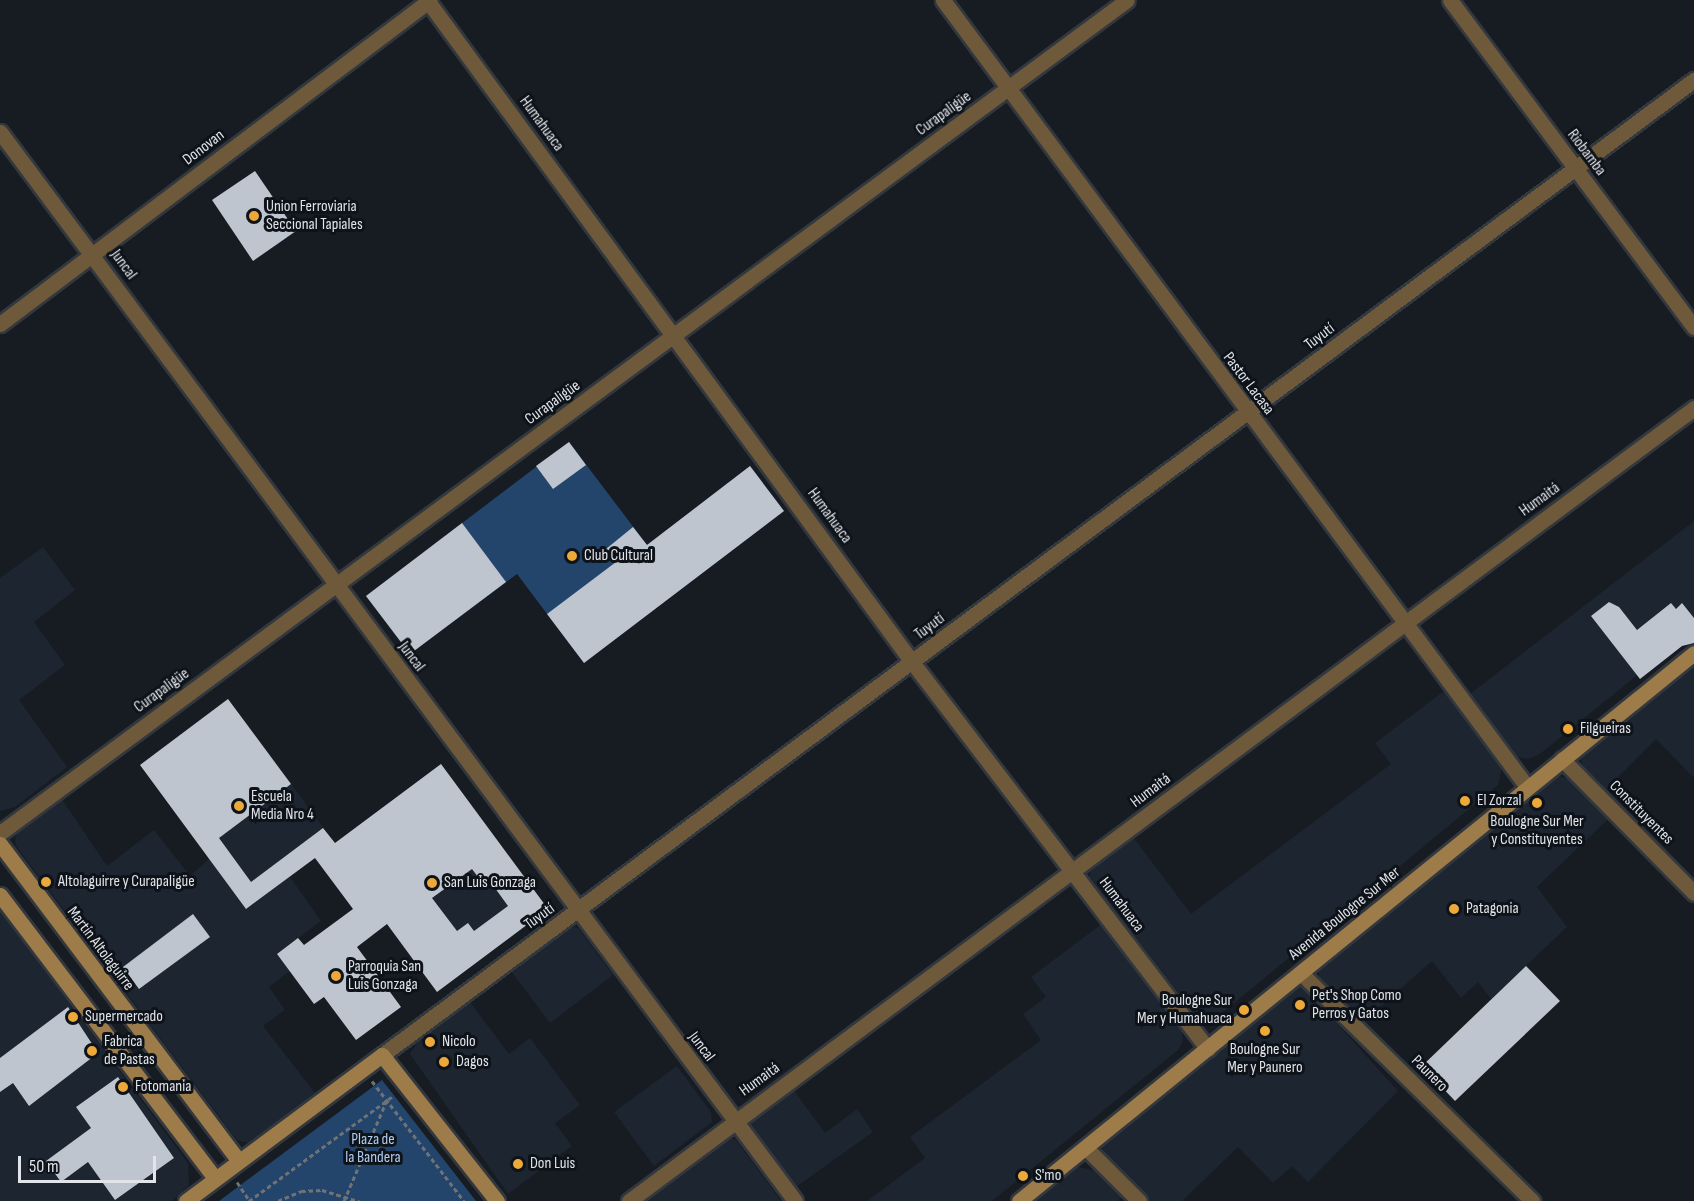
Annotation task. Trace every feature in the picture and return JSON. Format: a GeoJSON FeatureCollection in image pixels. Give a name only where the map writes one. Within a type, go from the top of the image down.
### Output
{"type":"FeatureCollection","features":[{"type":"Feature","properties":{"kind":"street","name":"Donovan"},"geometry":{"type":"LineString","coordinates":[[0,324],[429,0]]}},
{"type":"Feature","properties":{"kind":"street","name":"Humahuaca"},"geometry":{"type":"LineString","coordinates":[[429,0],[912,662],[1208,1049]]}},
{"type":"Feature","properties":{"kind":"street","name":"Pastor Lacasa"},"geometry":{"type":"LineString","coordinates":[[943,0],[1247,414],[1528,788]]}},
{"type":"Feature","properties":{"kind":"street","name":"Curapaligüe"},"geometry":{"type":"LineString","coordinates":[[0,833],[1008,90],[1126,0]]}},
{"type":"Feature","properties":{"kind":"street","name":"Riobamba"},"geometry":{"type":"LineString","coordinates":[[1450,0],[1694,327]]}},
{"type":"Feature","properties":{"kind":"street","name":"Tuyutí"},"geometry":{"type":"LineString","coordinates":[[186,1201],[238,1160],[578,911],[1694,80]]}},
{"type":"Feature","properties":{"kind":"street","name":"Juncal"},"geometry":{"type":"LineString","coordinates":[[0,132],[93,255],[335,586],[795,1201]]}},
{"type":"Feature","properties":{"kind":"street","name":"Humaitá"},"geometry":{"type":"LineString","coordinates":[[629,1201],[734,1121],[1074,873],[1404,622],[1694,408]]}},
{"type":"Feature","properties":{"kind":"street","name":"Avenida Boulogne Sur Mer"},"geometry":{"type":"LineString","coordinates":[[1019,1201],[1694,653]]}},
{"type":"Feature","properties":{"kind":"street","name":"Constituyentes"},"geometry":{"type":"LineString","coordinates":[[1562,759],[1694,893]]}},
{"type":"Feature","properties":{"kind":"street","name":"Martín Altolaguirre"},"geometry":{"type":"LineString","coordinates":[[0,844],[238,1160]]}},
{"type":"Feature","properties":{"kind":"street"},"geometry":{"type":"LineString","coordinates":[[0,894],[215,1178]]}},
{"type":"Feature","properties":{"kind":"street","name":"Paunero"},"geometry":{"type":"LineString","coordinates":[[1301,973],[1532,1201]]}},
{"type":"Feature","properties":{"kind":"street"},"geometry":{"type":"LineString","coordinates":[[382,1055],[497,1201]]}},
{"type":"Feature","properties":{"kind":"street"},"geometry":{"type":"LineString","coordinates":[[1086,1148],[1139,1201]]}},
{"type":"Feature","properties":{"kind":"path"},"geometry":{"type":"LineString","coordinates":[[363,1068],[464,1201]]}},
{"type":"Feature","properties":{"kind":"path"},"geometry":{"type":"LineString","coordinates":[[249,1201],[406,1086]]}},
{"type":"Feature","properties":{"kind":"path"},"geometry":{"type":"LineString","coordinates":[[344,1201],[387,1100]]}},
{"type":"Feature","properties":{"kind":"path"},"geometry":{"type":"LineString","coordinates":[[278,1201],[301,1191],[322,1190],[359,1201]]}},
{"type":"Feature","properties":{"kind":"shaded area"},"geometry":{"type":"Polygon","coordinates":[[[1694,521],[1694,629],[1540,754],[1529,759],[1512,756],[1466,697],[1694,521]]]}},
{"type":"Feature","properties":{"kind":"shaded area"},"geometry":{"type":"Polygon","coordinates":[[[43,547],[75,590],[34,622],[65,665],[19,700],[67,767],[15,807],[0,811],[0,578],[43,547]]]}},
{"type":"Feature","properties":{"kind":"shaded area"},"geometry":{"type":"Polygon","coordinates":[[[1694,659],[1694,778],[1656,739],[1605,790],[1582,768],[1581,752],[1694,659]]]}},
{"type":"Feature","properties":{"kind":"shaded area"},"geometry":{"type":"Polygon","coordinates":[[[1444,691],[1502,768],[1498,785],[1215,1019],[1197,1017],[1090,877],[1090,865],[1130,833],[1191,914],[1391,764],[1375,743],[1444,691]]]}},
{"type":"Feature","properties":{"kind":"shaded area"},"geometry":{"type":"Polygon","coordinates":[[[228,699],[335,843],[441,764],[548,909],[437,992],[380,915],[315,858],[290,877],[321,921],[277,954],[290,971],[269,987],[285,1010],[263,1026],[315,1093],[249,1143],[237,1140],[16,846],[15,839],[21,824],[59,795],[107,866],[154,830],[190,876],[209,859],[140,765],[228,699]]]}},
{"type":"Feature","properties":{"kind":"shaded area"},"geometry":{"type":"Polygon","coordinates":[[[1555,775],[1568,779],[1608,819],[1537,887],[1567,927],[1491,999],[1478,982],[1461,998],[1432,961],[1362,1023],[1319,979],[1319,964],[1555,775]]]}},
{"type":"Feature","properties":{"kind":"shaded area"},"geometry":{"type":"Polygon","coordinates":[[[0,910],[188,1163],[189,1185],[172,1201],[0,1201],[0,910]]]}},
{"type":"Feature","properties":{"kind":"shaded area"},"geometry":{"type":"Polygon","coordinates":[[[1103,923],[1181,1029],[1183,1040],[1178,1050],[992,1201],[867,1201],[925,1158],[910,1137],[1041,1040],[1023,1014],[1046,997],[1031,977],[1103,923]]]}},
{"type":"Feature","properties":{"kind":"shaded area"},"geometry":{"type":"Polygon","coordinates":[[[571,925],[579,929],[613,975],[550,1023],[511,971],[571,925]]]}},
{"type":"Feature","properties":{"kind":"shaded area"},"geometry":{"type":"Polygon","coordinates":[[[1295,984],[1305,988],[1398,1091],[1308,1182],[1292,1166],[1273,1183],[1238,1147],[1182,1201],[1149,1201],[1103,1155],[1102,1142],[1295,984]]]}},
{"type":"Feature","properties":{"kind":"shaded area"},"geometry":{"type":"Polygon","coordinates":[[[470,1002],[509,1054],[530,1038],[580,1105],[555,1123],[572,1146],[508,1194],[410,1054],[416,1044],[470,1002]]]}},
{"type":"Feature","properties":{"kind":"shaded area"},"geometry":{"type":"Polygon","coordinates":[[[677,1066],[711,1112],[712,1122],[654,1166],[614,1112],[677,1066]]]}},
{"type":"Feature","properties":{"kind":"shaded area"},"geometry":{"type":"Polygon","coordinates":[[[790,1085],[825,1133],[857,1109],[873,1132],[793,1189],[748,1128],[748,1121],[790,1085]]]}},
{"type":"Feature","properties":{"kind":"shaded area"},"geometry":{"type":"Polygon","coordinates":[[[725,1136],[736,1140],[781,1201],[637,1201],[725,1136]]]}},
{"type":"Feature","properties":{"kind":"shaded area"},"geometry":{"type":"Polygon","coordinates":[[[1076,1166],[1098,1172],[1122,1197],[1118,1201],[1027,1201],[1068,1168],[1076,1166]]]}},
{"type":"Feature","properties":{"kind":"green space","name":"Club Cultural"},"geometry":{"type":"Polygon","coordinates":[[[569,442],[647,545],[750,466],[784,511],[584,663],[517,574],[410,654],[366,596],[569,442]]]}},
{"type":"Feature","properties":{"kind":"green space","name":"Plaza de la Bandera"},"geometry":{"type":"Polygon","coordinates":[[[382,1080],[476,1201],[219,1201],[382,1080]]]}},
{"type":"Feature","properties":{"kind":"building","name":"Union Ferroviaria Seccional Tapiales"},"geometry":{"type":"Polygon","coordinates":[[[255,171],[296,231],[253,261],[212,200],[255,171]]]}},
{"type":"Feature","properties":{"kind":"building"},"geometry":{"type":"Polygon","coordinates":[[[569,442],[586,465],[553,489],[536,466],[569,442]]]}},
{"type":"Feature","properties":{"kind":"building"},"geometry":{"type":"Polygon","coordinates":[[[750,466],[784,511],[584,663],[547,614],[616,562],[606,549],[633,527],[647,545],[750,466]]]}},
{"type":"Feature","properties":{"kind":"building"},"geometry":{"type":"Polygon","coordinates":[[[462,523],[506,582],[410,654],[366,596],[462,523]]]}},
{"type":"Feature","properties":{"kind":"building"},"geometry":{"type":"Polygon","coordinates":[[[1609,602],[1619,607],[1637,630],[1671,603],[1676,609],[1682,603],[1694,618],[1694,643],[1682,646],[1640,679],[1591,616],[1609,602]]]}},
{"type":"Feature","properties":{"kind":"building"},"geometry":{"type":"Polygon","coordinates":[[[228,699],[291,784],[219,838],[251,882],[323,828],[335,843],[441,764],[548,909],[437,992],[387,924],[357,947],[401,1007],[356,1040],[324,997],[314,1004],[277,954],[298,938],[304,945],[353,909],[315,858],[246,909],[140,765],[228,699]],[[472,869],[432,898],[457,931],[468,923],[474,931],[508,906],[487,877],[481,881],[472,869]]]}},
{"type":"Feature","properties":{"kind":"building"},"geometry":{"type":"Polygon","coordinates":[[[193,914],[210,937],[139,989],[123,967],[193,914]]]}},
{"type":"Feature","properties":{"kind":"building"},"geometry":{"type":"Polygon","coordinates":[[[1526,966],[1560,1001],[1455,1101],[1422,1066],[1526,966]]]}},
{"type":"Feature","properties":{"kind":"building"},"geometry":{"type":"Polygon","coordinates":[[[68,1007],[98,1053],[29,1106],[13,1083],[0,1092],[0,1058],[68,1007]]]}},
{"type":"Feature","properties":{"kind":"building"},"geometry":{"type":"Polygon","coordinates":[[[118,1077],[174,1158],[115,1200],[88,1162],[61,1182],[46,1161],[91,1128],[76,1107],[118,1077]]]}},
{"type":"Feature","properties":{"kind":"place","name":"Union Ferroviaria Seccional Tapiales"},"geometry":{"type":"Point","coordinates":[254,216]}},
{"type":"Feature","properties":{"kind":"place","name":"Club Cultural"},"geometry":{"type":"Point","coordinates":[572,556]}},
{"type":"Feature","properties":{"kind":"place","name":"Filgueiras"},"geometry":{"type":"Point","coordinates":[1568,729]}},
{"type":"Feature","properties":{"kind":"place","name":"El Zorzal"},"geometry":{"type":"Point","coordinates":[1465,801]}},
{"type":"Feature","properties":{"kind":"place","name":"Boulogne Sur Mer y Constituyentes"},"geometry":{"type":"Point","coordinates":[1537,803]}},
{"type":"Feature","properties":{"kind":"place","name":"Escuela Media Nro 4"},"geometry":{"type":"Point","coordinates":[239,806]}},
{"type":"Feature","properties":{"kind":"place","name":"Altolaguirre y Curapaligüe"},"geometry":{"type":"Point","coordinates":[46,882]}},
{"type":"Feature","properties":{"kind":"place","name":"San Luis Gonzaga"},"geometry":{"type":"Point","coordinates":[432,883]}},
{"type":"Feature","properties":{"kind":"place","name":"Patagonia"},"geometry":{"type":"Point","coordinates":[1454,909]}},
{"type":"Feature","properties":{"kind":"place","name":"Parroquia San Luis Gonzaga"},"geometry":{"type":"Point","coordinates":[336,976]}},
{"type":"Feature","properties":{"kind":"place","name":"Pet's Shop Como Perros y Gatos"},"geometry":{"type":"Point","coordinates":[1300,1005]}},
{"type":"Feature","properties":{"kind":"place","name":"Boulogne Sur Mer y Humahuaca"},"geometry":{"type":"Point","coordinates":[1244,1010]}},
{"type":"Feature","properties":{"kind":"place","name":"Supermercado"},"geometry":{"type":"Point","coordinates":[73,1017]}},
{"type":"Feature","properties":{"kind":"place","name":"Boulogne Sur Mer y Paunero"},"geometry":{"type":"Point","coordinates":[1265,1031]}},
{"type":"Feature","properties":{"kind":"place","name":"Nicolo"},"geometry":{"type":"Point","coordinates":[430,1042]}},
{"type":"Feature","properties":{"kind":"place","name":"Fabrica de Pastas"},"geometry":{"type":"Point","coordinates":[92,1051]}},
{"type":"Feature","properties":{"kind":"place","name":"Dagos"},"geometry":{"type":"Point","coordinates":[444,1062]}},
{"type":"Feature","properties":{"kind":"place","name":"Fotomania"},"geometry":{"type":"Point","coordinates":[123,1087]}},
{"type":"Feature","properties":{"kind":"place","name":"Don Luis"},"geometry":{"type":"Point","coordinates":[518,1164]}},
{"type":"Feature","properties":{"kind":"place","name":"S'mo"},"geometry":{"type":"Point","coordinates":[1023,1176]}}]}
